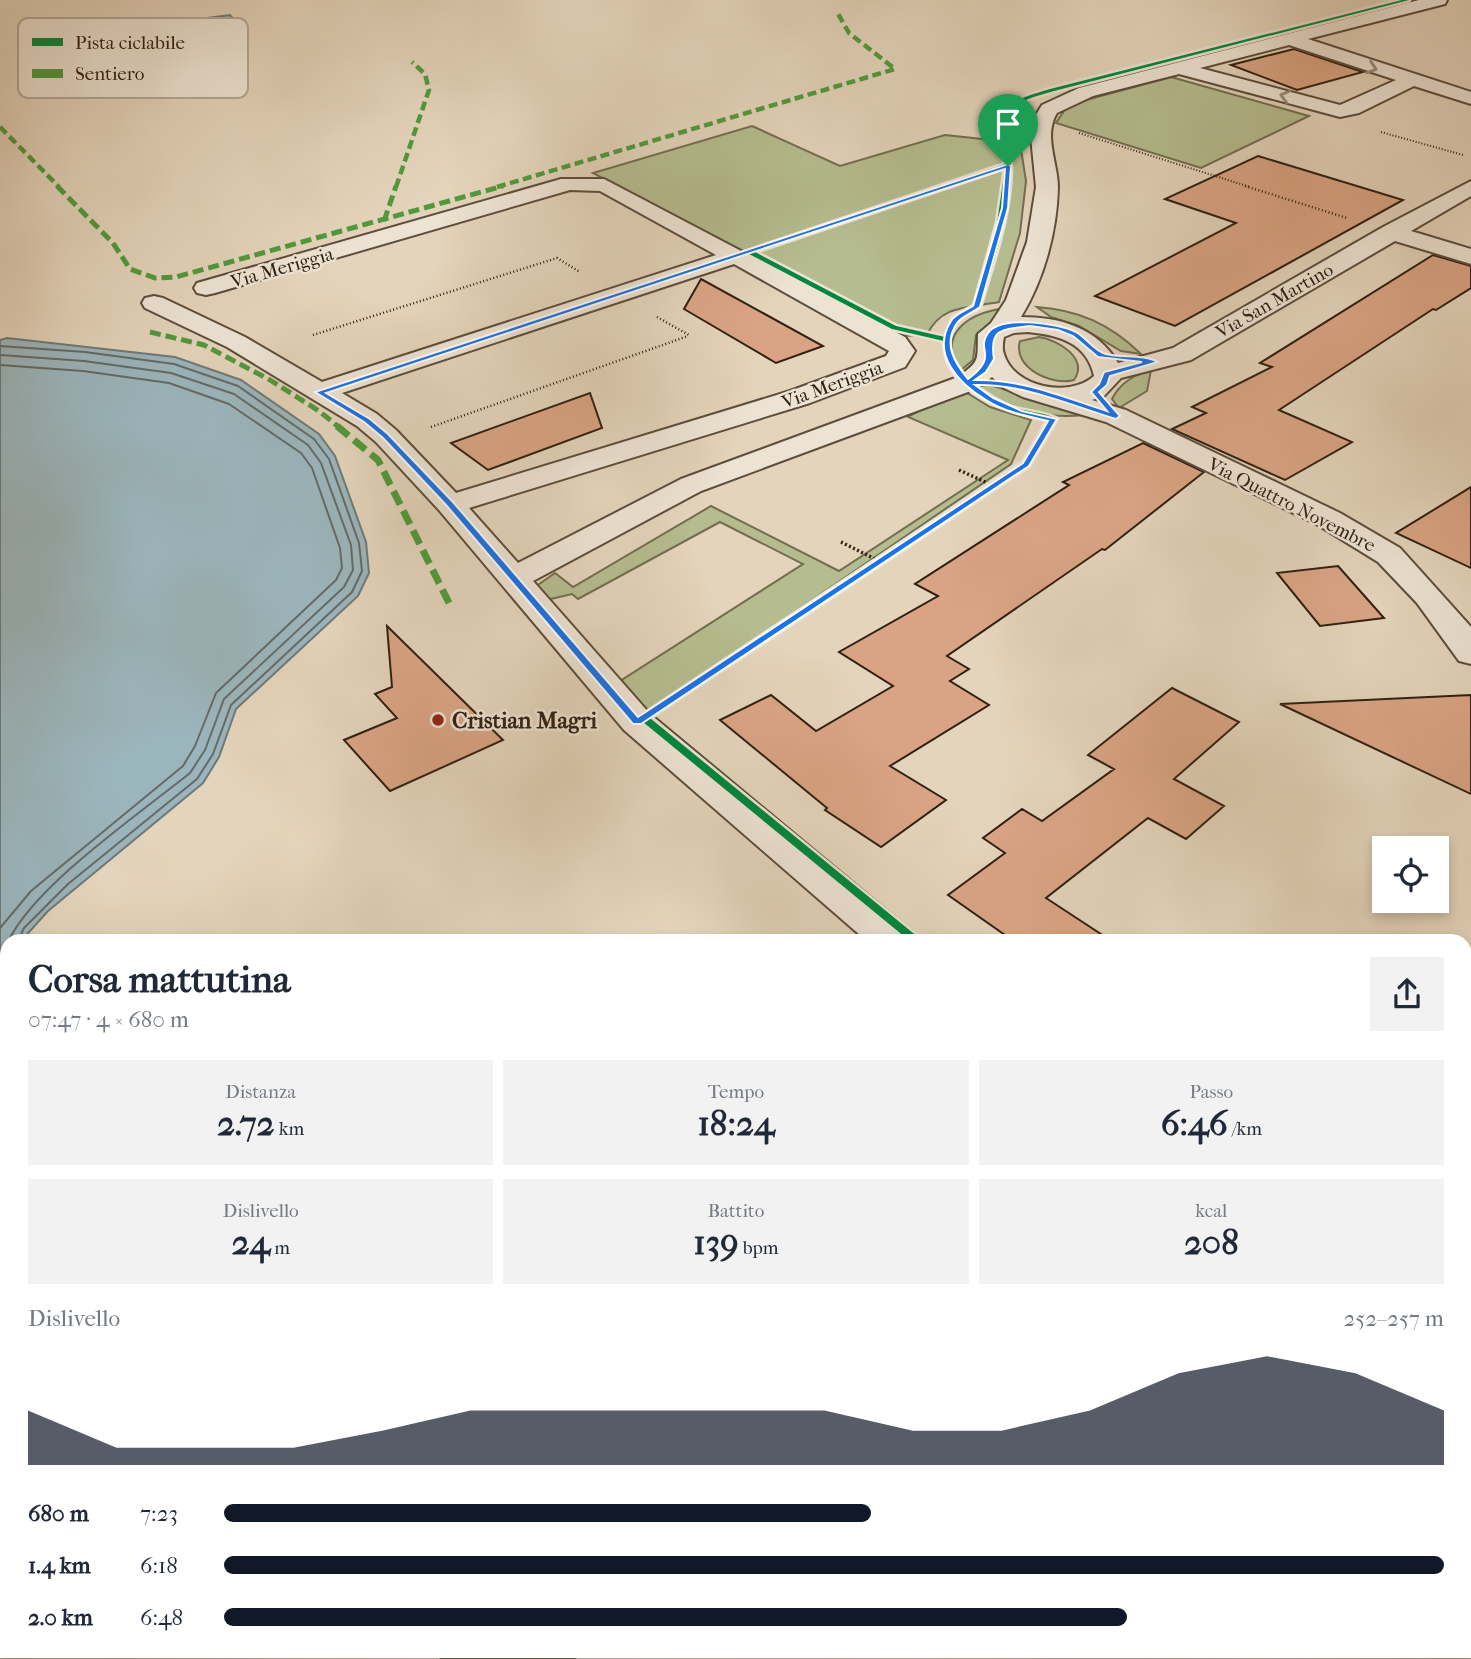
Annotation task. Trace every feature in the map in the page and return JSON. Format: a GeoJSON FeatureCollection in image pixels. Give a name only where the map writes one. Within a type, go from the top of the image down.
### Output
{"type":"FeatureCollection","features":[{"type":"Feature","properties":{"kind":"street"},"geometry":{"type":"LineString","coordinates":[[514,578],[691,485],[967,383],[983,371],[990,359],[988,344],[991,334],[1013,315],[1043,227],[1047,185],[1040,129],[1043,117],[1059,102],[1086,92],[1181,69],[1286,38],[1439,0]]}},
{"type":"Feature","properties":{"kind":"street"},"geometry":{"type":"LineString","coordinates":[[1286,38],[1471,98]]}},
{"type":"Feature","properties":{"kind":"street"},"geometry":{"type":"LineString","coordinates":[[1181,69],[1340,111],[1352,109],[1411,80]]}},
{"type":"Feature","properties":{"kind":"street","name":"Via Meriggia"},"geometry":{"type":"LineString","coordinates":[[206,288],[579,183],[604,186],[896,342],[902,351],[896,361],[800,397],[450,503]]}},
{"type":"Feature","properties":{"kind":"street","name":"Via San Martino"},"geometry":{"type":"LineString","coordinates":[[1052,396],[1070,397],[1101,374],[1182,354],[1471,187]]}},
{"type":"Feature","properties":{"kind":"street"},"geometry":{"type":"LineString","coordinates":[[1391,232],[1471,257]]}},
{"type":"Feature","properties":{"kind":"street"},"geometry":{"type":"LineString","coordinates":[[319,392],[736,256]]}},
{"type":"Feature","properties":{"kind":"street"},"geometry":{"type":"LineString","coordinates":[[1020,299],[1044,325]]}},
{"type":"Feature","properties":{"kind":"street"},"geometry":{"type":"LineString","coordinates":[[154,303],[236,342],[367,420],[386,436],[450,503],[637,722],[887,934]]}},
{"type":"Feature","properties":{"kind":"street"},"geometry":{"type":"LineString","coordinates":[[999,328],[1044,325]]}},
{"type":"Feature","properties":{"kind":"street","name":"Via Quattro Novembre"},"geometry":{"type":"LineString","coordinates":[[1044,325],[1076,334],[1101,374],[1116,416]]}},
{"type":"Feature","properties":{"kind":"street"},"geometry":{"type":"LineString","coordinates":[[990,359],[1020,386]]}},
{"type":"Feature","properties":{"kind":"street"},"geometry":{"type":"LineString","coordinates":[[967,383],[1001,382],[1020,386]]}},
{"type":"Feature","properties":{"kind":"street","name":"Via Quattro Novembre"},"geometry":{"type":"LineString","coordinates":[[1020,386],[1116,416],[1329,519],[1389,555],[1428,596],[1471,654]]}},
{"type":"Feature","properties":{"kind":"path"},"geometry":{"type":"LineString","coordinates":[[1078,132],[1391,232]]}},
{"type":"Feature","properties":{"kind":"path"},"geometry":{"type":"LineString","coordinates":[[736,256],[1008,171],[1006,152]]}},
{"type":"Feature","properties":{"kind":"path"},"geometry":{"type":"LineString","coordinates":[[313,335],[557,258]]}},
{"type":"Feature","properties":{"kind":"path"},"geometry":{"type":"LineString","coordinates":[[431,428],[689,335]]}},
{"type":"Feature","properties":{"kind":"path"},"geometry":{"type":"LineString","coordinates":[[960,470],[994,486]]}},
{"type":"Feature","properties":{"kind":"path"},"geometry":{"type":"LineString","coordinates":[[982,493],[1004,478]]}},
{"type":"Feature","properties":{"kind":"path"},"geometry":{"type":"LineString","coordinates":[[841,542],[879,561]]}},
{"type":"Feature","properties":{"kind":"path"},"geometry":{"type":"LineString","coordinates":[[868,569],[891,554]]}},
{"type":"Feature","properties":{"kind":"green space"},"geometry":{"type":"Polygon","coordinates":[[[1171,77],[1309,116],[1201,168],[1056,123],[1066,108],[1086,100],[1171,77]]]}},
{"type":"Feature","properties":{"kind":"green space"},"geometry":{"type":"Polygon","coordinates":[[[752,126],[840,166],[945,135],[1020,143],[1026,181],[1020,233],[999,302],[948,313],[933,325],[927,335],[899,336],[593,173],[752,126]]]}},
{"type":"Feature","properties":{"kind":"green space"},"geometry":{"type":"Polygon","coordinates":[[[1037,307],[1067,311],[1093,320],[1118,334],[1141,354],[1121,351],[1079,326],[1051,317],[1037,307]]]}},
{"type":"Feature","properties":{"kind":"green space"},"geometry":{"type":"Polygon","coordinates":[[[999,309],[999,317],[976,335],[973,360],[960,371],[952,347],[958,329],[976,316],[999,309]]]}},
{"type":"Feature","properties":{"kind":"green space"},"geometry":{"type":"Polygon","coordinates":[[[1039,337],[1062,346],[1075,358],[1078,372],[1074,380],[1055,380],[1028,367],[1019,351],[1020,341],[1039,337]]]}},
{"type":"Feature","properties":{"kind":"green space"},"geometry":{"type":"Polygon","coordinates":[[[1151,370],[1147,391],[1119,408],[1112,399],[1119,388],[1133,377],[1151,370]]]}},
{"type":"Feature","properties":{"kind":"green space"},"geometry":{"type":"Polygon","coordinates":[[[990,385],[1059,405],[1083,415],[1041,414],[1014,406],[977,386],[990,385]]]}},
{"type":"Feature","properties":{"kind":"green space"},"geometry":{"type":"Polygon","coordinates":[[[964,391],[990,407],[1031,420],[1011,464],[646,714],[617,683],[803,564],[720,522],[578,599],[572,594],[542,601],[535,587],[555,573],[573,587],[711,506],[839,571],[1008,460],[908,417],[944,397],[964,391]]]}},
{"type":"Feature","properties":{"kind":"green space"},"geometry":{"type":"Polygon","coordinates":[[[440,1658],[575,1658],[574,1659],[440,1658]]]}},
{"type":"Feature","properties":{"kind":"water"},"geometry":{"type":"Polygon","coordinates":[[[230,15],[232,18],[207,18],[230,15]]]}},
{"type":"Feature","properties":{"kind":"water"},"geometry":{"type":"Polygon","coordinates":[[[7,338],[175,357],[241,380],[319,434],[335,456],[366,542],[369,573],[358,596],[236,709],[219,757],[203,783],[48,911],[27,934],[0,934],[0,340],[7,338]]]}},
{"type":"Feature","properties":{"kind":"building"},"geometry":{"type":"Polygon","coordinates":[[[1294,49],[1363,72],[1297,90],[1231,65],[1294,49]]]}},
{"type":"Feature","properties":{"kind":"building"},"geometry":{"type":"Polygon","coordinates":[[[1258,156],[1403,200],[1175,326],[1095,296],[1236,223],[1165,199],[1258,156]]]}},
{"type":"Feature","properties":{"kind":"building"},"geometry":{"type":"Polygon","coordinates":[[[1433,255],[1471,266],[1471,288],[1436,310],[1433,309],[1279,410],[1352,442],[1285,480],[1172,429],[1206,413],[1192,407],[1272,367],[1260,363],[1433,255]]]}},
{"type":"Feature","properties":{"kind":"building"},"geometry":{"type":"Polygon","coordinates":[[[701,279],[823,346],[776,363],[684,309],[701,279]]]}},
{"type":"Feature","properties":{"kind":"building"},"geometry":{"type":"Polygon","coordinates":[[[590,393],[602,428],[488,470],[451,443],[590,393]]]}},
{"type":"Feature","properties":{"kind":"building"},"geometry":{"type":"Polygon","coordinates":[[[1143,443],[1204,472],[1105,550],[1102,549],[947,656],[969,669],[950,681],[989,705],[890,766],[946,800],[881,847],[825,810],[827,808],[720,720],[771,695],[816,731],[893,686],[839,652],[938,596],[915,584],[1069,485],[1063,482],[1143,443]]]}},
{"type":"Feature","properties":{"kind":"building"},"geometry":{"type":"Polygon","coordinates":[[[1471,487],[1471,568],[1396,533],[1471,487]]]}},
{"type":"Feature","properties":{"kind":"building"},"geometry":{"type":"Polygon","coordinates":[[[1338,566],[1384,618],[1320,626],[1277,573],[1338,566]]]}},
{"type":"Feature","properties":{"kind":"building"},"geometry":{"type":"Polygon","coordinates":[[[387,626],[503,740],[390,791],[344,740],[397,718],[375,694],[392,687],[387,626]]]}},
{"type":"Feature","properties":{"kind":"building"},"geometry":{"type":"Polygon","coordinates":[[[1172,688],[1239,722],[1174,779],[1224,806],[1186,839],[1148,818],[1046,898],[1101,934],[1004,934],[948,895],[1005,853],[983,838],[1022,809],[1042,821],[1114,769],[1088,755],[1172,688]]]}},
{"type":"Feature","properties":{"kind":"building"},"geometry":{"type":"Polygon","coordinates":[[[1471,695],[1471,794],[1280,704],[1471,695]]]}},
{"type":"Feature","properties":{"kind":"marked path"},"geometry":{"type":"LineString","coordinates":[[0,127],[113,243],[130,269],[155,278],[176,277],[384,221],[895,69],[849,33],[837,12]]}},
{"type":"Feature","properties":{"kind":"marked path"},"geometry":{"type":"LineString","coordinates":[[384,221],[429,90],[425,74],[412,62]]}},
{"type":"Feature","properties":{"kind":"marked path"},"geometry":{"type":"LineString","coordinates":[[150,332],[204,345],[270,380],[319,411],[378,460],[451,607]]}},
{"type":"Feature","properties":{"kind":"cycle path"},"geometry":{"type":"LineString","coordinates":[[637,722],[1026,464],[1053,419],[1013,410],[981,394],[954,367],[947,345],[948,333],[954,321],[977,307],[996,240],[1008,171],[1001,127],[1009,108],[1026,98],[1052,90],[1407,0]]}},
{"type":"Feature","properties":{"kind":"cycle path"},"geometry":{"type":"LineString","coordinates":[[736,256],[1008,165]]}},
{"type":"Feature","properties":{"kind":"cycle path"},"geometry":{"type":"LineString","coordinates":[[750,252],[894,328],[947,340]]}},
{"type":"Feature","properties":{"kind":"cycle path"},"geometry":{"type":"LineString","coordinates":[[644,718],[909,934]]}},
{"type":"Feature","properties":{"kind":"place","name":"Cristian Magri"},"geometry":{"type":"Point","coordinates":[438,720]}},
{"type":"Feature","properties":{"kind":"route"},"geometry":{"type":"LineString","coordinates":[[1008,166],[750,252],[319,392],[367,420],[386,436],[450,503],[637,722],[1026,464],[1053,419],[1019,413],[990,400],[967,383],[1001,382],[1020,386],[1116,416],[1095,392],[1108,378],[1107,374],[1154,362],[1100,355],[1076,334],[1060,328],[1030,324],[999,328],[991,334],[988,344],[990,359],[983,371],[967,383],[949,361],[947,340],[955,320],[977,307],[1005,208],[1008,166]]}}]}
